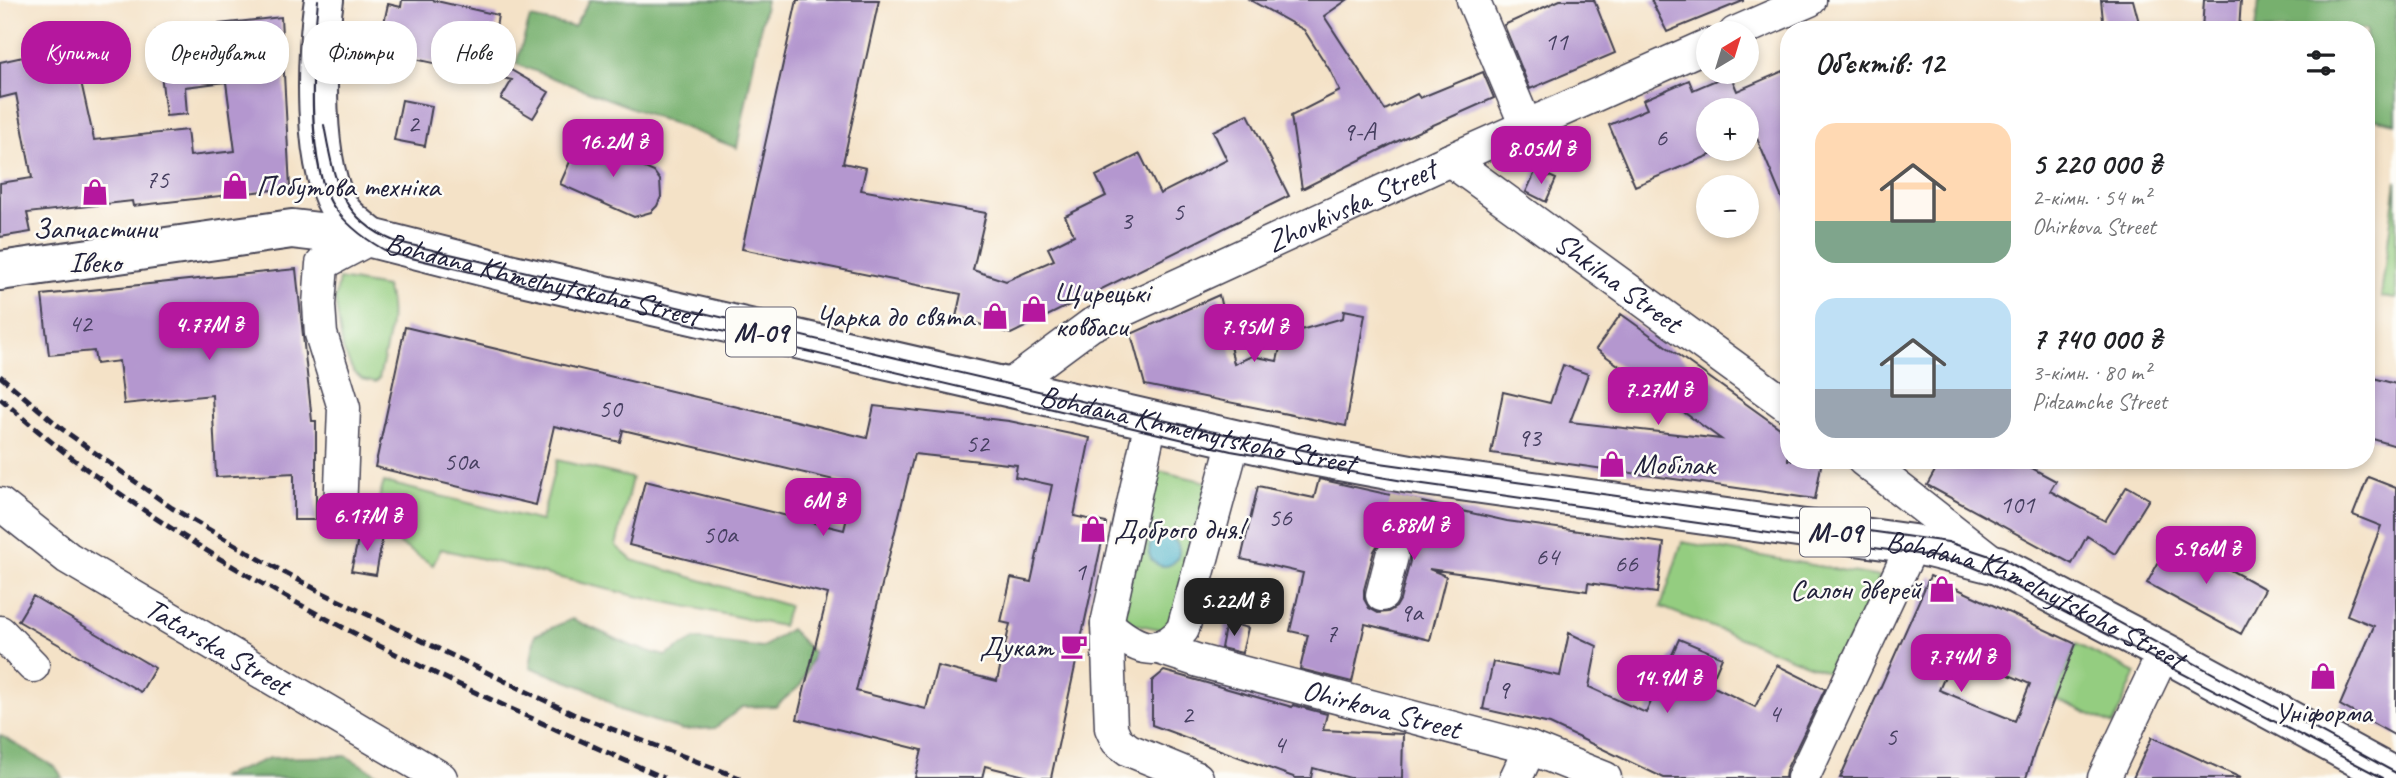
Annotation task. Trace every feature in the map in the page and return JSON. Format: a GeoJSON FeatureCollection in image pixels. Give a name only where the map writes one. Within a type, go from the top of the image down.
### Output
{"type":"FeatureCollection","features":[{"type":"Feature","properties":{"kind":"main road","name":"М-09"},"geometry":{"type":"LineString","coordinates":[[324,0],[319,29],[317,104],[327,168],[342,212],[371,238]]}},
{"type":"Feature","properties":{"kind":"main road","name":"Bohdana Khmelnytskoho Street"},"geometry":{"type":"LineString","coordinates":[[0,271],[292,229],[371,238],[513,274],[1234,440],[1408,486],[1913,544],[1997,565],[2164,652],[2389,776]]}},
{"type":"Feature","properties":{"kind":"street"},"geometry":{"type":"LineString","coordinates":[[1473,0],[1526,126]]}},
{"type":"Feature","properties":{"kind":"street"},"geometry":{"type":"LineString","coordinates":[[1759,22],[1810,0]]}},
{"type":"Feature","properties":{"kind":"street","name":"Zhovkivska Street"},"geometry":{"type":"LineString","coordinates":[[1006,388],[1091,325],[1696,50]]}},
{"type":"Feature","properties":{"kind":"street","name":"Shkilna Street"},"geometry":{"type":"LineString","coordinates":[[1450,160],[1780,400]]}},
{"type":"Feature","properties":{"kind":"street"},"geometry":{"type":"LineString","coordinates":[[340,512],[344,408],[321,334],[319,305],[322,264],[371,238]]}},
{"type":"Feature","properties":{"kind":"street"},"geometry":{"type":"LineString","coordinates":[[1152,421],[1107,624],[1111,728],[1117,741],[1129,750],[1197,778]]}},
{"type":"Feature","properties":{"kind":"street"},"geometry":{"type":"LineString","coordinates":[[1156,648],[1178,636],[1187,622],[1234,440]]}},
{"type":"Feature","properties":{"kind":"street"},"geometry":{"type":"LineString","coordinates":[[1902,471],[1997,565]]}},
{"type":"Feature","properties":{"kind":"street","name":"Tatarska Street"},"geometry":{"type":"LineString","coordinates":[[0,504],[68,558],[441,778]]}},
{"type":"Feature","properties":{"kind":"street"},"geometry":{"type":"LineString","coordinates":[[1803,778],[1913,544]]}},
{"type":"Feature","properties":{"kind":"street"},"geometry":{"type":"LineString","coordinates":[[1382,595],[1392,556]]}},
{"type":"Feature","properties":{"kind":"street","name":"Ohirkova Street"},"geometry":{"type":"LineString","coordinates":[[1107,624],[1139,647],[1156,648],[1199,662],[1530,748],[1605,778]]}},
{"type":"Feature","properties":{"kind":"street"},"geometry":{"type":"LineString","coordinates":[[0,632],[33,666]]}},
{"type":"Feature","properties":{"kind":"street"},"geometry":{"type":"LineString","coordinates":[[2104,778],[2164,652]]}},
{"type":"Feature","properties":{"kind":"street"},"geometry":{"type":"LineString","coordinates":[[1516,778],[1530,748]]}},
{"type":"Feature","properties":{"kind":"green space"},"geometry":{"type":"Polygon","coordinates":[[[590,0],[766,0],[737,148],[516,64],[530,18],[574,27],[590,0]]]}},
{"type":"Feature","properties":{"kind":"green space"},"geometry":{"type":"Polygon","coordinates":[[[2259,0],[2396,0],[2396,123],[2375,119],[2375,21],[2257,21],[2259,0]]]}},
{"type":"Feature","properties":{"kind":"green space"},"geometry":{"type":"Polygon","coordinates":[[[2396,181],[2396,299],[2381,297],[2396,181]]]}},
{"type":"Feature","properties":{"kind":"green space"},"geometry":{"type":"Polygon","coordinates":[[[339,279],[386,287],[390,321],[387,345],[376,382],[362,379],[353,371],[343,350],[335,300],[339,279]]]}},
{"type":"Feature","properties":{"kind":"green space"},"geometry":{"type":"Polygon","coordinates":[[[557,460],[632,478],[616,546],[632,560],[789,606],[782,626],[631,595],[441,549],[433,565],[400,544],[374,515],[384,482],[541,521],[557,460]]]}},
{"type":"Feature","properties":{"kind":"green space"},"geometry":{"type":"Polygon","coordinates":[[[1155,470],[1207,482],[1173,632],[1121,621],[1155,470]]]}},
{"type":"Feature","properties":{"kind":"green space"},"geometry":{"type":"Polygon","coordinates":[[[1682,542],[1880,577],[1832,674],[1661,607],[1682,542]]]}},
{"type":"Feature","properties":{"kind":"green space"},"geometry":{"type":"Polygon","coordinates":[[[572,619],[634,647],[665,656],[695,639],[762,648],[790,629],[814,653],[801,685],[776,706],[742,707],[715,728],[682,730],[620,710],[593,691],[530,667],[535,635],[572,619]]]}},
{"type":"Feature","properties":{"kind":"green space"},"geometry":{"type":"Polygon","coordinates":[[[2076,644],[2136,673],[2113,725],[2054,698],[2076,644]]]}},
{"type":"Feature","properties":{"kind":"green space"},"geometry":{"type":"Polygon","coordinates":[[[0,735],[56,768],[63,778],[0,778],[0,735]]]}},
{"type":"Feature","properties":{"kind":"green space"},"geometry":{"type":"Polygon","coordinates":[[[346,756],[384,778],[219,778],[270,758],[346,756]]]}},
{"type":"Feature","properties":{"kind":"water"},"geometry":{"type":"Polygon","coordinates":[[[1164,536],[1170,537],[1178,545],[1178,557],[1170,565],[1164,566],[1158,565],[1150,557],[1149,551],[1150,545],[1158,537],[1164,536]]]}},
{"type":"Feature","properties":{"kind":"building"},"geometry":{"type":"Polygon","coordinates":[[[402,0],[432,0],[498,15],[497,21],[431,21],[431,62],[417,59],[417,21],[384,21],[388,4],[401,7],[402,0]]]}},
{"type":"Feature","properties":{"kind":"building"},"geometry":{"type":"Polygon","coordinates":[[[797,0],[879,0],[843,163],[866,168],[861,190],[986,213],[973,270],[1006,281],[1054,260],[1048,248],[1074,235],[1065,216],[1106,196],[1096,176],[1140,154],[1160,194],[1227,160],[1213,131],[1248,114],[1289,196],[1011,334],[956,317],[961,294],[742,249],[797,0]]]}},
{"type":"Feature","properties":{"kind":"building"},"geometry":{"type":"Polygon","coordinates":[[[1250,0],[1347,0],[1324,16],[1385,110],[1417,94],[1420,98],[1483,72],[1494,98],[1404,138],[1302,189],[1291,116],[1340,91],[1304,30],[1250,0]]]}},
{"type":"Feature","properties":{"kind":"building"},"geometry":{"type":"Polygon","coordinates":[[[1560,0],[1594,0],[1615,53],[1530,89],[1504,25],[1560,0]]]}},
{"type":"Feature","properties":{"kind":"building"},"geometry":{"type":"Polygon","coordinates":[[[1651,0],[1743,0],[1743,1],[1667,32],[1651,0]]]}},
{"type":"Feature","properties":{"kind":"building"},"geometry":{"type":"Polygon","coordinates":[[[2101,0],[2133,0],[2139,21],[2103,21],[2101,0]]]}},
{"type":"Feature","properties":{"kind":"building"},"geometry":{"type":"Polygon","coordinates":[[[2204,0],[2241,0],[2240,21],[2203,21],[2204,0]]]}},
{"type":"Feature","properties":{"kind":"building"},"geometry":{"type":"Polygon","coordinates":[[[281,17],[281,21],[245,21],[281,17]]]}},
{"type":"Feature","properties":{"kind":"building"},"geometry":{"type":"Polygon","coordinates":[[[21,57],[21,84],[81,84],[94,140],[187,130],[190,156],[235,151],[226,84],[285,84],[290,188],[133,206],[132,201],[27,213],[31,232],[0,237],[0,183],[32,178],[16,94],[0,98],[0,62],[21,57]]]}},
{"type":"Feature","properties":{"kind":"building"},"geometry":{"type":"Polygon","coordinates":[[[1780,72],[1780,194],[1759,143],[1759,98],[1696,98],[1696,161],[1635,186],[1609,125],[1647,109],[1643,100],[1689,80],[1693,90],[1707,84],[1734,84],[1737,91],[1759,84],[1759,82],[1780,72]]]}},
{"type":"Feature","properties":{"kind":"building"},"geometry":{"type":"Polygon","coordinates":[[[516,73],[549,92],[533,118],[501,99],[510,84],[516,84],[516,73]]]}},
{"type":"Feature","properties":{"kind":"building"},"geometry":{"type":"Polygon","coordinates":[[[162,84],[210,84],[185,87],[187,114],[166,116],[162,84]]]}},
{"type":"Feature","properties":{"kind":"building"},"geometry":{"type":"Polygon","coordinates":[[[402,100],[432,106],[425,146],[394,140],[402,100]]]}},
{"type":"Feature","properties":{"kind":"building"},"geometry":{"type":"Polygon","coordinates":[[[580,139],[617,155],[620,148],[639,156],[636,164],[654,172],[660,180],[661,197],[657,206],[651,212],[634,217],[560,184],[580,139]]]}},
{"type":"Feature","properties":{"kind":"building"},"geometry":{"type":"Polygon","coordinates":[[[1536,170],[1556,179],[1546,202],[1526,192],[1536,170]]]}},
{"type":"Feature","properties":{"kind":"building"},"geometry":{"type":"Polygon","coordinates":[[[296,269],[312,421],[316,421],[316,520],[294,520],[294,473],[216,477],[212,395],[124,404],[119,361],[96,364],[94,351],[49,355],[42,295],[296,269]]]}},
{"type":"Feature","properties":{"kind":"building"},"geometry":{"type":"Polygon","coordinates":[[[1219,295],[1234,364],[1252,356],[1277,361],[1283,335],[1343,318],[1344,310],[1365,314],[1346,426],[1145,385],[1131,334],[1219,295]]]}},
{"type":"Feature","properties":{"kind":"building"},"geometry":{"type":"Polygon","coordinates":[[[1621,314],[1780,428],[1780,469],[1820,469],[1815,499],[1491,453],[1503,392],[1550,403],[1563,365],[1588,374],[1570,422],[1721,439],[1596,349],[1621,314]]]}},
{"type":"Feature","properties":{"kind":"building"},"geometry":{"type":"Polygon","coordinates":[[[405,327],[867,438],[874,406],[1009,421],[1090,438],[1074,516],[1106,523],[1051,778],[1033,778],[985,766],[982,778],[915,778],[922,750],[797,719],[828,594],[629,545],[645,481],[844,530],[855,485],[623,430],[620,442],[554,426],[536,505],[375,467],[405,327]],[[914,454],[856,691],[926,709],[937,666],[997,681],[1010,624],[1001,622],[1011,578],[1031,582],[1052,485],[1015,477],[1017,465],[914,454]]]}},
{"type":"Feature","properties":{"kind":"building"},"geometry":{"type":"Polygon","coordinates":[[[2375,378],[2396,384],[2396,446],[2375,440],[2375,378]]]}},
{"type":"Feature","properties":{"kind":"building"},"geometry":{"type":"Polygon","coordinates":[[[1936,469],[2034,469],[2056,481],[2050,491],[2105,521],[2127,486],[2149,499],[2115,554],[2087,536],[2072,564],[1927,485],[1936,469]]]}},
{"type":"Feature","properties":{"kind":"building"},"geometry":{"type":"Polygon","coordinates":[[[2368,477],[2396,488],[2396,736],[2340,705],[2374,626],[2347,615],[2381,526],[2353,515],[2368,477]]]}},
{"type":"Feature","properties":{"kind":"building"},"geometry":{"type":"Polygon","coordinates":[[[1319,479],[1507,521],[1664,543],[1657,593],[1588,583],[1587,591],[1429,569],[1446,576],[1430,640],[1365,624],[1352,682],[1300,669],[1308,635],[1290,631],[1303,573],[1241,559],[1258,486],[1314,498],[1319,479]],[[1388,538],[1379,543],[1374,551],[1364,590],[1364,599],[1369,608],[1378,613],[1388,612],[1396,607],[1410,561],[1410,552],[1405,543],[1397,538],[1388,538]]]}},
{"type":"Feature","properties":{"kind":"building"},"geometry":{"type":"Polygon","coordinates":[[[360,531],[383,535],[376,575],[351,571],[360,531]]]}},
{"type":"Feature","properties":{"kind":"building"},"geometry":{"type":"Polygon","coordinates":[[[2172,538],[2265,589],[2241,634],[2147,583],[2172,538]]]}},
{"type":"Feature","properties":{"kind":"building"},"geometry":{"type":"Polygon","coordinates":[[[1930,576],[2076,644],[2026,778],[1840,778],[1930,576]],[[1960,642],[1939,690],[2015,721],[2030,684],[2002,672],[2006,663],[1960,642]]]}},
{"type":"Feature","properties":{"kind":"building"},"geometry":{"type":"Polygon","coordinates":[[[33,596],[155,668],[141,692],[18,621],[33,596]]]}},
{"type":"Feature","properties":{"kind":"building"},"geometry":{"type":"Polygon","coordinates":[[[1226,622],[1248,628],[1242,653],[1221,648],[1226,622]]]}},
{"type":"Feature","properties":{"kind":"building"},"geometry":{"type":"Polygon","coordinates":[[[1569,633],[1597,646],[1589,687],[1646,713],[1679,639],[1722,657],[1710,685],[1755,707],[1777,665],[1825,689],[1786,770],[1785,778],[1664,778],[1550,724],[1483,709],[1493,662],[1560,676],[1569,633]]]}},
{"type":"Feature","properties":{"kind":"building"},"geometry":{"type":"Polygon","coordinates":[[[1164,671],[1292,707],[1293,705],[1327,714],[1323,730],[1403,734],[1402,778],[1350,778],[1313,768],[1311,778],[1296,778],[1152,725],[1152,681],[1164,671]]]}},
{"type":"Feature","properties":{"kind":"building"},"geometry":{"type":"Polygon","coordinates":[[[2152,737],[2241,778],[2133,778],[2152,737]]]}},
{"type":"Feature","properties":{"kind":"tunnel"},"geometry":{"type":"LineString","coordinates":[[1392,556],[1406,497]]}},
{"type":"Feature","properties":{"kind":"tram line"},"geometry":{"type":"LineString","coordinates":[[318,0],[313,109],[319,167],[326,191],[336,210],[368,240],[390,253],[1231,451],[1409,482],[1931,556],[1968,565],[1997,577],[2383,778]]}},
{"type":"Feature","properties":{"kind":"tram line"},"geometry":{"type":"LineString","coordinates":[[324,125],[336,179],[350,208],[361,221],[394,241],[1210,431],[1337,457],[1948,542],[2008,562],[2396,773]]}},
{"type":"Feature","properties":{"kind":"railway"},"geometry":{"type":"LineString","coordinates":[[0,376],[62,429],[172,508],[263,561],[323,593],[573,714],[740,778]]}},
{"type":"Feature","properties":{"kind":"railway"},"geometry":{"type":"LineString","coordinates":[[0,398],[74,460],[152,516],[233,567],[402,657],[664,778]]}},
{"type":"Feature","properties":{"kind":"place","name":"Побутова техніка"},"geometry":{"type":"Point","coordinates":[235,186]}},
{"type":"Feature","properties":{"kind":"place","name":"Запчастини Івеко"},"geometry":{"type":"Point","coordinates":[95,192]}},
{"type":"Feature","properties":{"kind":"place","name":"Щирецькі ковбаси"},"geometry":{"type":"Point","coordinates":[1034,309]}},
{"type":"Feature","properties":{"kind":"place","name":"Чарка до святa"},"geometry":{"type":"Point","coordinates":[995,316]}},
{"type":"Feature","properties":{"kind":"place","name":"Мобілак"},"geometry":{"type":"Point","coordinates":[1612,464]}},
{"type":"Feature","properties":{"kind":"place","name":"Доброго дня!"},"geometry":{"type":"Point","coordinates":[1093,529]}},
{"type":"Feature","properties":{"kind":"place","name":"Салон дверей"},"geometry":{"type":"Point","coordinates":[1942,589]}},
{"type":"Feature","properties":{"kind":"place","name":"Дукат"},"geometry":{"type":"Point","coordinates":[1074,646]}},
{"type":"Feature","properties":{"kind":"place","name":"Уніформа"},"geometry":{"type":"Point","coordinates":[2323,676]}}]}
